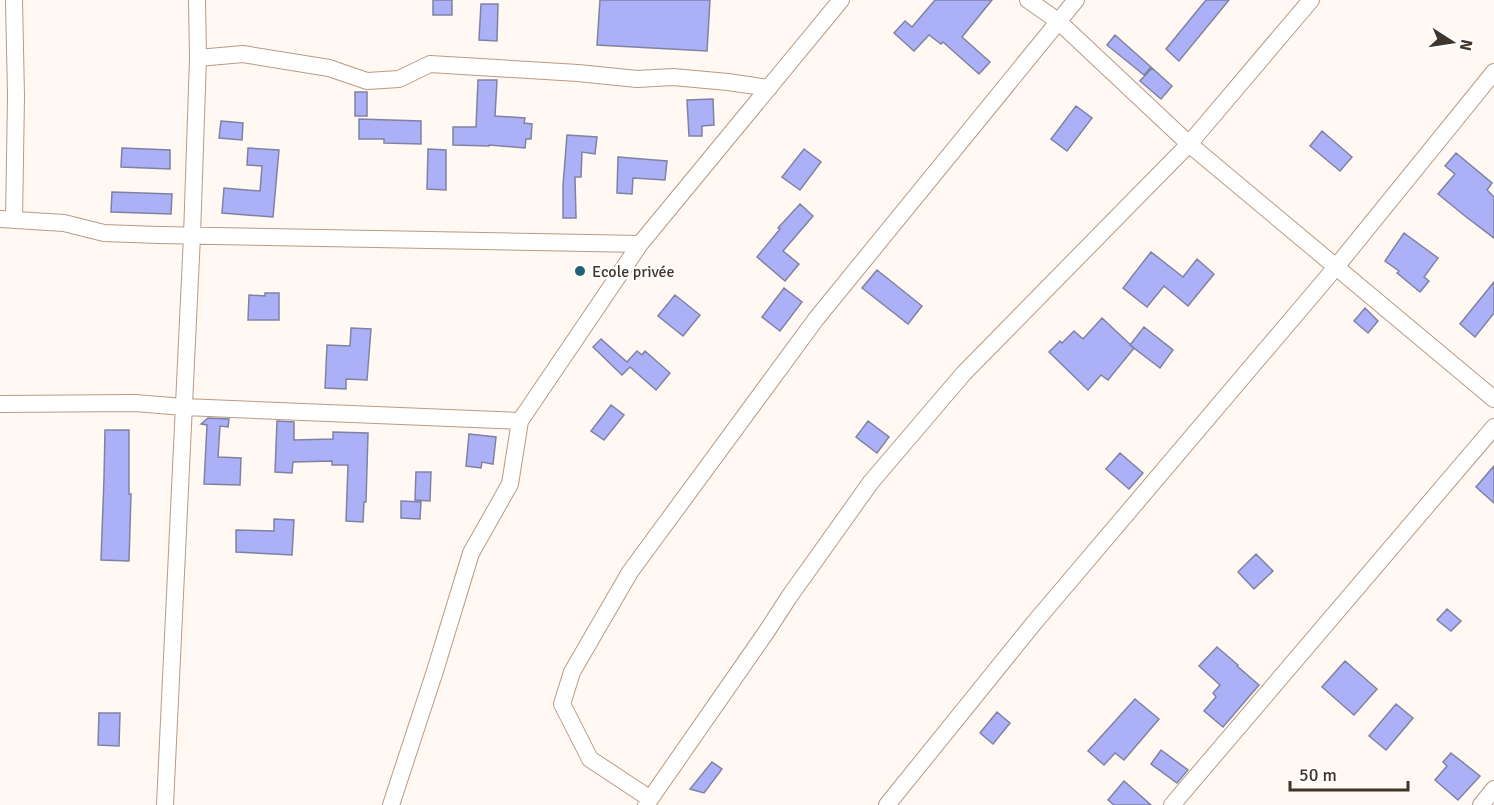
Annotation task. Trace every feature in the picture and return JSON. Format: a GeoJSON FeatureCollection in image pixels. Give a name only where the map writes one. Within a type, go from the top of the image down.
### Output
{"type":"FeatureCollection","features":[{"type":"Feature","properties":{"kind":"street"},"geometry":{"type":"LineString","coordinates":[[14,0],[16,96],[7,220],[64,223],[104,233],[640,244]]}},
{"type":"Feature","properties":{"kind":"street"},"geometry":{"type":"LineString","coordinates":[[165,805],[192,236],[198,58],[197,0]]}},
{"type":"Feature","properties":{"kind":"street"},"geometry":{"type":"LineString","coordinates":[[391,805],[471,553],[510,484],[520,421],[640,244],[841,0]]}},
{"type":"Feature","properties":{"kind":"street"},"geometry":{"type":"LineString","coordinates":[[1028,0],[1058,21],[1189,144],[1494,399]]}},
{"type":"Feature","properties":{"kind":"street"},"geometry":{"type":"LineString","coordinates":[[1076,0],[816,319],[630,572],[572,672],[562,704],[590,759],[647,802],[871,482],[964,373],[1189,144],[1311,0]]}},
{"type":"Feature","properties":{"kind":"street"},"geometry":{"type":"LineString","coordinates":[[198,58],[243,54],[329,68],[367,81],[399,79],[430,64],[637,79],[673,77],[769,88]]}},
{"type":"Feature","properties":{"kind":"street"},"geometry":{"type":"LineString","coordinates":[[887,805],[1034,623],[1336,267],[1494,72]]}},
{"type":"Feature","properties":{"kind":"street"},"geometry":{"type":"LineString","coordinates":[[0,404],[135,403],[520,421]]}},
{"type":"Feature","properties":{"kind":"street"},"geometry":{"type":"LineString","coordinates":[[1172,805],[1494,427]]}},
{"type":"Feature","properties":{"kind":"street"},"geometry":{"type":"LineString","coordinates":[[1480,805],[1494,789]]}},
{"type":"Feature","properties":{"kind":"building"},"geometry":{"type":"Polygon","coordinates":[[[433,0],[452,0],[452,15],[433,15],[433,0]]]}},
{"type":"Feature","properties":{"kind":"building"},"geometry":{"type":"Polygon","coordinates":[[[600,0],[710,0],[707,51],[597,45],[600,0]]]}},
{"type":"Feature","properties":{"kind":"building"},"geometry":{"type":"Polygon","coordinates":[[[935,0],[992,0],[962,37],[990,62],[979,74],[943,42],[941,44],[929,35],[914,51],[894,33],[905,21],[912,27],[935,0]]]}},
{"type":"Feature","properties":{"kind":"building"},"geometry":{"type":"Polygon","coordinates":[[[1206,0],[1229,0],[1179,61],[1166,49],[1206,0]]]}},
{"type":"Feature","properties":{"kind":"building"},"geometry":{"type":"Polygon","coordinates":[[[481,4],[498,4],[497,41],[479,40],[481,4]]]}},
{"type":"Feature","properties":{"kind":"building"},"geometry":{"type":"Polygon","coordinates":[[[1115,35],[1151,67],[1144,75],[1107,45],[1115,35]]]}},
{"type":"Feature","properties":{"kind":"building"},"geometry":{"type":"Polygon","coordinates":[[[1152,68],[1172,86],[1161,99],[1140,81],[1152,68]]]}},
{"type":"Feature","properties":{"kind":"building"},"geometry":{"type":"Polygon","coordinates":[[[478,80],[497,80],[495,116],[525,118],[524,123],[532,124],[531,139],[526,139],[525,148],[453,145],[453,127],[476,127],[478,80]]]}},
{"type":"Feature","properties":{"kind":"building"},"geometry":{"type":"Polygon","coordinates":[[[355,92],[367,92],[367,116],[355,116],[355,92]]]}},
{"type":"Feature","properties":{"kind":"building"},"geometry":{"type":"Polygon","coordinates":[[[713,99],[714,125],[702,126],[702,136],[689,136],[687,100],[713,99]]]}},
{"type":"Feature","properties":{"kind":"building"},"geometry":{"type":"Polygon","coordinates":[[[1076,106],[1092,118],[1067,151],[1051,139],[1076,106]]]}},
{"type":"Feature","properties":{"kind":"building"},"geometry":{"type":"Polygon","coordinates":[[[359,119],[421,121],[421,144],[384,143],[384,139],[359,139],[359,119]]]}},
{"type":"Feature","properties":{"kind":"building"},"geometry":{"type":"Polygon","coordinates":[[[221,121],[243,123],[242,140],[219,138],[221,121]]]}},
{"type":"Feature","properties":{"kind":"building"},"geometry":{"type":"Polygon","coordinates":[[[1322,131],[1352,157],[1340,171],[1310,146],[1322,131]]]}},
{"type":"Feature","properties":{"kind":"building"},"geometry":{"type":"Polygon","coordinates":[[[567,135],[597,137],[595,154],[582,152],[581,177],[575,177],[576,218],[563,218],[567,135]]]}},
{"type":"Feature","properties":{"kind":"building"},"geometry":{"type":"Polygon","coordinates":[[[122,148],[170,150],[170,169],[121,167],[122,148]]]}},
{"type":"Feature","properties":{"kind":"building"},"geometry":{"type":"Polygon","coordinates":[[[248,148],[279,150],[273,217],[222,213],[224,188],[260,191],[262,166],[247,165],[248,148]]]}},
{"type":"Feature","properties":{"kind":"building"},"geometry":{"type":"Polygon","coordinates":[[[428,149],[446,150],[446,190],[427,189],[428,149]]]}},
{"type":"Feature","properties":{"kind":"building"},"geometry":{"type":"Polygon","coordinates":[[[804,149],[821,162],[800,190],[782,177],[804,149]]]}},
{"type":"Feature","properties":{"kind":"building"},"geometry":{"type":"Polygon","coordinates":[[[1456,153],[1492,183],[1487,190],[1494,197],[1494,238],[1438,194],[1455,174],[1445,166],[1456,153]]]}},
{"type":"Feature","properties":{"kind":"building"},"geometry":{"type":"Polygon","coordinates":[[[618,157],[667,161],[665,180],[633,178],[632,194],[617,193],[618,157]]]}},
{"type":"Feature","properties":{"kind":"building"},"geometry":{"type":"Polygon","coordinates":[[[112,192],[172,194],[171,214],[111,212],[112,192]]]}},
{"type":"Feature","properties":{"kind":"building"},"geometry":{"type":"Polygon","coordinates":[[[800,204],[813,216],[783,251],[799,264],[785,281],[757,257],[780,229],[778,228],[800,204]]]}},
{"type":"Feature","properties":{"kind":"building"},"geometry":{"type":"Polygon","coordinates":[[[1404,233],[1438,258],[1424,277],[1429,281],[1420,292],[1385,261],[1404,233]]]}},
{"type":"Feature","properties":{"kind":"building"},"geometry":{"type":"Polygon","coordinates":[[[1151,252],[1183,277],[1197,259],[1214,274],[1188,306],[1164,286],[1147,307],[1123,288],[1151,252]]]}},
{"type":"Feature","properties":{"kind":"building"},"geometry":{"type":"Polygon","coordinates":[[[877,270],[922,306],[908,324],[862,288],[877,270]]]}},
{"type":"Feature","properties":{"kind":"building"},"geometry":{"type":"Polygon","coordinates":[[[1494,282],[1494,313],[1475,337],[1460,324],[1494,282]]]}},
{"type":"Feature","properties":{"kind":"building"},"geometry":{"type":"Polygon","coordinates":[[[784,288],[802,302],[780,331],[762,317],[784,288]]]}},
{"type":"Feature","properties":{"kind":"building"},"geometry":{"type":"Polygon","coordinates":[[[265,293],[279,293],[279,320],[248,320],[249,295],[265,296],[265,293]]]}},
{"type":"Feature","properties":{"kind":"building"},"geometry":{"type":"Polygon","coordinates":[[[675,295],[700,315],[683,336],[658,316],[675,295]]]}},
{"type":"Feature","properties":{"kind":"building"},"geometry":{"type":"Polygon","coordinates":[[[1365,308],[1378,321],[1368,333],[1354,321],[1365,308]]]}},
{"type":"Feature","properties":{"kind":"building"},"geometry":{"type":"Polygon","coordinates":[[[1102,318],[1134,348],[1108,380],[1101,375],[1088,390],[1049,352],[1074,331],[1083,339],[1102,318]]]}},
{"type":"Feature","properties":{"kind":"building"},"geometry":{"type":"Polygon","coordinates":[[[1144,327],[1173,350],[1160,368],[1130,345],[1144,327]]]}},
{"type":"Feature","properties":{"kind":"building"},"geometry":{"type":"Polygon","coordinates":[[[351,328],[371,329],[367,380],[346,379],[346,389],[325,388],[327,345],[350,346],[351,328]]]}},
{"type":"Feature","properties":{"kind":"building"},"geometry":{"type":"Polygon","coordinates":[[[601,339],[627,362],[637,351],[642,355],[645,351],[670,373],[656,390],[630,367],[622,375],[593,347],[601,339]]]}},
{"type":"Feature","properties":{"kind":"building"},"geometry":{"type":"Polygon","coordinates":[[[611,405],[624,415],[604,440],[591,431],[611,405]]]}},
{"type":"Feature","properties":{"kind":"building"},"geometry":{"type":"Polygon","coordinates":[[[208,418],[229,419],[228,427],[220,426],[218,457],[241,458],[240,485],[204,484],[207,425],[201,424],[208,418]]]}},
{"type":"Feature","properties":{"kind":"building"},"geometry":{"type":"Polygon","coordinates":[[[277,421],[294,422],[294,440],[333,439],[333,432],[368,433],[366,502],[364,502],[363,522],[346,521],[348,465],[332,465],[332,461],[293,462],[292,473],[275,472],[277,421]]]}},
{"type":"Feature","properties":{"kind":"building"},"geometry":{"type":"Polygon","coordinates":[[[868,421],[889,437],[877,453],[856,437],[868,421]]]}},
{"type":"Feature","properties":{"kind":"building"},"geometry":{"type":"Polygon","coordinates":[[[105,430],[129,430],[129,494],[131,494],[129,561],[101,560],[105,430]]]}},
{"type":"Feature","properties":{"kind":"building"},"geometry":{"type":"Polygon","coordinates":[[[469,434],[496,437],[493,464],[482,462],[481,468],[466,466],[469,434]]]}},
{"type":"Feature","properties":{"kind":"building"},"geometry":{"type":"Polygon","coordinates":[[[1120,453],[1143,473],[1129,489],[1106,469],[1120,453]]]}},
{"type":"Feature","properties":{"kind":"building"},"geometry":{"type":"Polygon","coordinates":[[[1494,466],[1494,503],[1476,487],[1494,466]]]}},
{"type":"Feature","properties":{"kind":"building"},"geometry":{"type":"Polygon","coordinates":[[[416,472],[431,472],[430,501],[415,500],[416,472]]]}},
{"type":"Feature","properties":{"kind":"building"},"geometry":{"type":"Polygon","coordinates":[[[401,501],[421,502],[420,519],[401,518],[401,501]]]}},
{"type":"Feature","properties":{"kind":"building"},"geometry":{"type":"Polygon","coordinates":[[[274,519],[294,520],[292,555],[236,552],[236,530],[274,531],[274,519]]]}},
{"type":"Feature","properties":{"kind":"building"},"geometry":{"type":"Polygon","coordinates":[[[1256,554],[1273,571],[1254,589],[1238,572],[1256,554]]]}},
{"type":"Feature","properties":{"kind":"building"},"geometry":{"type":"Polygon","coordinates":[[[1447,609],[1461,621],[1451,631],[1437,620],[1447,609]]]}},
{"type":"Feature","properties":{"kind":"building"},"geometry":{"type":"Polygon","coordinates":[[[1217,647],[1259,685],[1223,727],[1204,711],[1216,697],[1213,693],[1220,685],[1199,666],[1217,647]]]}},
{"type":"Feature","properties":{"kind":"building"},"geometry":{"type":"Polygon","coordinates":[[[1345,661],[1377,689],[1354,715],[1322,687],[1345,661]]]}},
{"type":"Feature","properties":{"kind":"building"},"geometry":{"type":"Polygon","coordinates":[[[1135,699],[1159,719],[1124,760],[1115,753],[1104,765],[1088,751],[1135,699]]]}},
{"type":"Feature","properties":{"kind":"building"},"geometry":{"type":"Polygon","coordinates":[[[1396,704],[1413,718],[1386,750],[1369,736],[1396,704]]]}},
{"type":"Feature","properties":{"kind":"building"},"geometry":{"type":"Polygon","coordinates":[[[997,712],[1010,723],[993,744],[980,733],[997,712]]]}},
{"type":"Feature","properties":{"kind":"building"},"geometry":{"type":"Polygon","coordinates":[[[99,713],[120,713],[119,746],[98,745],[99,713]]]}},
{"type":"Feature","properties":{"kind":"building"},"geometry":{"type":"Polygon","coordinates":[[[1161,750],[1188,770],[1177,783],[1151,764],[1161,750]]]}},
{"type":"Feature","properties":{"kind":"building"},"geometry":{"type":"Polygon","coordinates":[[[1451,753],[1480,776],[1458,800],[1435,780],[1447,766],[1443,762],[1451,753]]]}},
{"type":"Feature","properties":{"kind":"building"},"geometry":{"type":"Polygon","coordinates":[[[712,762],[722,769],[704,793],[690,789],[712,762]]]}},
{"type":"Feature","properties":{"kind":"building"},"geometry":{"type":"Polygon","coordinates":[[[1124,781],[1151,805],[1114,805],[1108,800],[1124,781]]]}},
{"type":"Feature","properties":{"kind":"place","name":"Ecole privée"},"geometry":{"type":"Point","coordinates":[580,271]}}]}
